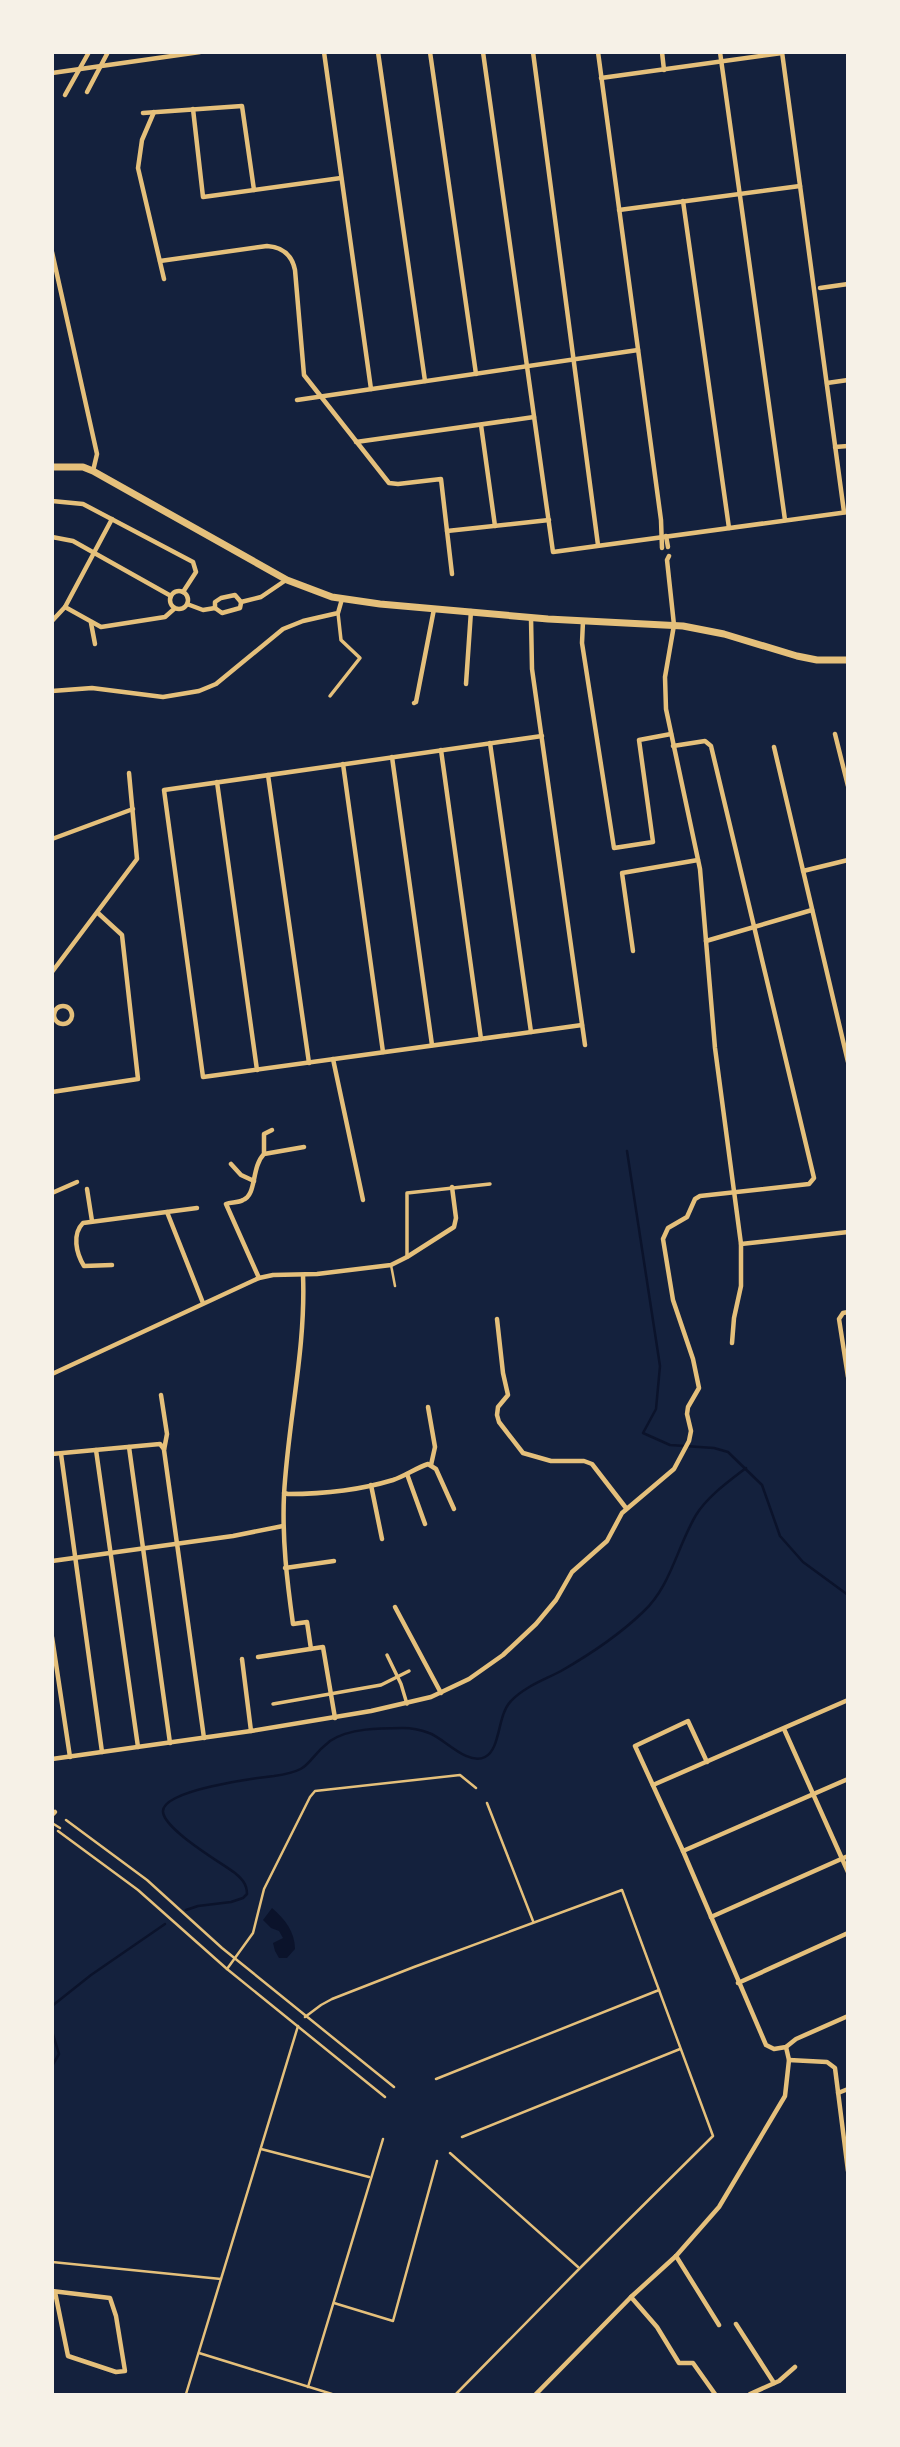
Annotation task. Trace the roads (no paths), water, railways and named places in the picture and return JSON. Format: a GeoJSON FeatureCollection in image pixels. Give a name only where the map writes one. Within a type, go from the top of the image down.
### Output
{"type":"FeatureCollection","features":[{"type":"Feature","properties":{"kind":"main road"},"geometry":{"type":"LineString","coordinates":[[52,467],[83,467],[93,471],[287,580],[314,592],[342,599],[531,617],[674,625],[724,634],[797,656],[817,660],[848,660]]}},
{"type":"Feature","properties":{"kind":"street"},"geometry":{"type":"LineString","coordinates":[[65,95],[89,52]]}},
{"type":"Feature","properties":{"kind":"street"},"geometry":{"type":"LineString","coordinates":[[87,92],[108,52]]}},
{"type":"Feature","properties":{"kind":"street"},"geometry":{"type":"LineString","coordinates":[[52,73],[200,52]]}},
{"type":"Feature","properties":{"kind":"street"},"geometry":{"type":"LineString","coordinates":[[324,52],[371,389]]}},
{"type":"Feature","properties":{"kind":"street"},"geometry":{"type":"LineString","coordinates":[[377,52],[425,381]]}},
{"type":"Feature","properties":{"kind":"street"},"geometry":{"type":"LineString","coordinates":[[430,52],[476,374]]}},
{"type":"Feature","properties":{"kind":"street"},"geometry":{"type":"LineString","coordinates":[[483,52],[553,552],[846,512],[782,53],[601,78]]}},
{"type":"Feature","properties":{"kind":"street"},"geometry":{"type":"LineString","coordinates":[[533,52],[598,545]]}},
{"type":"Feature","properties":{"kind":"street"},"geometry":{"type":"LineString","coordinates":[[598,52],[665,547]]}},
{"type":"Feature","properties":{"kind":"street"},"geometry":{"type":"LineString","coordinates":[[662,52],[664,70]]}},
{"type":"Feature","properties":{"kind":"street"},"geometry":{"type":"LineString","coordinates":[[720,52],[785,520]]}},
{"type":"Feature","properties":{"kind":"street"},"geometry":{"type":"LineString","coordinates":[[143,113],[242,106],[254,190]]}},
{"type":"Feature","properties":{"kind":"street"},"geometry":{"type":"LineString","coordinates":[[193,110],[203,197],[341,178]]}},
{"type":"Feature","properties":{"kind":"street"},"geometry":{"type":"LineString","coordinates":[[154,112],[142,140],[138,168],[164,279]]}},
{"type":"Feature","properties":{"kind":"street"},"geometry":{"type":"LineString","coordinates":[[619,210],[800,186]]}},
{"type":"Feature","properties":{"kind":"street"},"geometry":{"type":"LineString","coordinates":[[682,201],[729,528]]}},
{"type":"Feature","properties":{"kind":"street"},"geometry":{"type":"LineString","coordinates":[[160,261],[267,246],[280,248],[292,259],[304,375],[389,483],[441,479],[452,574]]}},
{"type":"Feature","properties":{"kind":"street"},"geometry":{"type":"LineString","coordinates":[[52,252],[97,454],[93,471]]}},
{"type":"Feature","properties":{"kind":"street"},"geometry":{"type":"LineString","coordinates":[[820,288],[848,284]]}},
{"type":"Feature","properties":{"kind":"street"},"geometry":{"type":"LineString","coordinates":[[297,400],[638,351]]}},
{"type":"Feature","properties":{"kind":"street"},"geometry":{"type":"LineString","coordinates":[[827,383],[848,380]]}},
{"type":"Feature","properties":{"kind":"street"},"geometry":{"type":"LineString","coordinates":[[355,442],[534,417]]}},
{"type":"Feature","properties":{"kind":"street"},"geometry":{"type":"LineString","coordinates":[[481,425],[495,526]]}},
{"type":"Feature","properties":{"kind":"street"},"geometry":{"type":"LineString","coordinates":[[835,447],[848,446]]}},
{"type":"Feature","properties":{"kind":"street"},"geometry":{"type":"LineString","coordinates":[[52,501],[83,503],[193,562],[195,572],[183,592]]}},
{"type":"Feature","properties":{"kind":"street"},"geometry":{"type":"LineString","coordinates":[[52,621],[65,607],[112,519]]}},
{"type":"Feature","properties":{"kind":"street"},"geometry":{"type":"LineString","coordinates":[[447,531],[549,520]]}},
{"type":"Feature","properties":{"kind":"street"},"geometry":{"type":"LineString","coordinates":[[53,538],[73,541],[170,596]]}},
{"type":"Feature","properties":{"kind":"street"},"geometry":{"type":"LineString","coordinates":[[666,557],[674,625],[665,684],[673,746],[698,860],[715,1048],[741,1244],[741,1286],[732,1343]]}},
{"type":"Feature","properties":{"kind":"street"},"geometry":{"type":"LineString","coordinates":[[241,603],[270,593],[287,580]]}},
{"type":"Feature","properties":{"kind":"street"},"geometry":{"type":"LineString","coordinates":[[170,596],[183,592]]}},
{"type":"Feature","properties":{"kind":"street"},"geometry":{"type":"LineString","coordinates":[[65,607],[91,622],[106,626],[165,617],[174,609],[182,609],[187,604],[187,597],[183,592]]}},
{"type":"Feature","properties":{"kind":"street"},"geometry":{"type":"LineString","coordinates":[[170,596],[170,604],[174,609]]}},
{"type":"Feature","properties":{"kind":"street"},"geometry":{"type":"LineString","coordinates":[[215,608],[215,602],[221,598],[235,596],[241,603]]}},
{"type":"Feature","properties":{"kind":"street"},"geometry":{"type":"LineString","coordinates":[[330,696],[360,658],[341,640],[338,613],[342,599]]}},
{"type":"Feature","properties":{"kind":"street"},"geometry":{"type":"LineString","coordinates":[[187,604],[203,610],[215,608],[222,613],[235,611],[240,608],[241,603]]}},
{"type":"Feature","properties":{"kind":"street"},"geometry":{"type":"LineString","coordinates":[[414,703],[434,608]]}},
{"type":"Feature","properties":{"kind":"street"},"geometry":{"type":"LineString","coordinates":[[466,684],[471,611]]}},
{"type":"Feature","properties":{"kind":"street"},"geometry":{"type":"LineString","coordinates":[[52,691],[98,688],[163,697],[199,691],[216,684],[283,629],[338,613]]}},
{"type":"Feature","properties":{"kind":"street"},"geometry":{"type":"LineString","coordinates":[[531,617],[530,645],[585,1045]]}},
{"type":"Feature","properties":{"kind":"street"},"geometry":{"type":"LineString","coordinates":[[583,621],[582,643],[614,848],[653,842],[639,740],[671,734]]}},
{"type":"Feature","properties":{"kind":"street"},"geometry":{"type":"LineString","coordinates":[[91,622],[95,644]]}},
{"type":"Feature","properties":{"kind":"street"},"geometry":{"type":"LineString","coordinates":[[835,734],[848,786]]}},
{"type":"Feature","properties":{"kind":"street"},"geometry":{"type":"LineString","coordinates":[[542,736],[164,790],[204,1077],[582,1025]]}},
{"type":"Feature","properties":{"kind":"street"},"geometry":{"type":"LineString","coordinates":[[52,1759],[335,1718],[407,1704],[441,1693],[479,1672],[515,1644],[556,1600],[572,1572],[607,1541],[626,1508],[674,1469],[689,1441],[691,1432],[687,1414],[688,1407],[697,1395],[698,1377],[673,1300],[663,1239],[668,1228],[687,1217],[695,1199],[700,1196],[813,1182],[813,1169],[710,743],[705,741],[673,746]]}},
{"type":"Feature","properties":{"kind":"street"},"geometry":{"type":"LineString","coordinates":[[490,743],[531,1032]]}},
{"type":"Feature","properties":{"kind":"street"},"geometry":{"type":"LineString","coordinates":[[774,747],[848,1062]]}},
{"type":"Feature","properties":{"kind":"street"},"geometry":{"type":"LineString","coordinates":[[441,750],[481,1039]]}},
{"type":"Feature","properties":{"kind":"street"},"geometry":{"type":"LineString","coordinates":[[392,757],[432,1045]]}},
{"type":"Feature","properties":{"kind":"street"},"geometry":{"type":"LineString","coordinates":[[343,764],[383,1052]]}},
{"type":"Feature","properties":{"kind":"street"},"geometry":{"type":"LineString","coordinates":[[52,972],[137,859],[129,773]]}},
{"type":"Feature","properties":{"kind":"street"},"geometry":{"type":"LineString","coordinates":[[268,775],[309,1063]]}},
{"type":"Feature","properties":{"kind":"street"},"geometry":{"type":"LineString","coordinates":[[217,782],[257,1070]]}},
{"type":"Feature","properties":{"kind":"street"},"geometry":{"type":"LineString","coordinates":[[52,839],[133,809]]}},
{"type":"Feature","properties":{"kind":"street"},"geometry":{"type":"LineString","coordinates":[[633,951],[622,873],[698,860]]}},
{"type":"Feature","properties":{"kind":"street"},"geometry":{"type":"LineString","coordinates":[[803,870],[848,860]]}},
{"type":"Feature","properties":{"kind":"street"},"geometry":{"type":"LineString","coordinates":[[706,941],[812,910]]}},
{"type":"Feature","properties":{"kind":"street"},"geometry":{"type":"LineString","coordinates":[[52,1092],[138,1079],[122,934],[98,914]]}},
{"type":"Feature","properties":{"kind":"street"},"geometry":{"type":"LineString","coordinates":[[67,1007],[72,1012],[71,1020],[60,1023],[55,1018],[54,1009],[67,1007]]}},
{"type":"Feature","properties":{"kind":"street"},"geometry":{"type":"LineString","coordinates":[[333,1059],[363,1200]]}},
{"type":"Feature","properties":{"kind":"street"},"geometry":{"type":"LineString","coordinates":[[259,1278],[226,1204],[245,1200],[251,1194],[256,1164],[264,1154],[264,1134],[272,1130]]}},
{"type":"Feature","properties":{"kind":"street"},"geometry":{"type":"LineString","coordinates":[[264,1154],[304,1147]]}},
{"type":"Feature","properties":{"kind":"street"},"geometry":{"type":"LineString","coordinates":[[231,1164],[241,1175],[254,1181]]}},
{"type":"Feature","properties":{"kind":"street"},"geometry":{"type":"LineString","coordinates":[[52,1193],[78,1182]]}},
{"type":"Feature","properties":{"kind":"street"},"geometry":{"type":"LineString","coordinates":[[407,1257],[407,1193],[490,1184]]}},
{"type":"Feature","properties":{"kind":"street"},"geometry":{"type":"LineString","coordinates":[[52,1374],[259,1278],[391,1265],[454,1227],[456,1217],[452,1187]]}},
{"type":"Feature","properties":{"kind":"street"},"geometry":{"type":"LineString","coordinates":[[87,1189],[92,1221]]}},
{"type":"Feature","properties":{"kind":"street"},"geometry":{"type":"LineString","coordinates":[[112,1265],[84,1266],[79,1259],[76,1236],[83,1223],[197,1208]]}},
{"type":"Feature","properties":{"kind":"street"},"geometry":{"type":"LineString","coordinates":[[167,1212],[203,1303]]}},
{"type":"Feature","properties":{"kind":"street"},"geometry":{"type":"LineString","coordinates":[[741,1244],[848,1232]]}},
{"type":"Feature","properties":{"kind":"street"},"geometry":{"type":"LineString","coordinates":[[303,1275],[303,1331],[284,1493],[283,1526],[285,1568],[293,1625],[307,1622],[311,1649]]}},
{"type":"Feature","properties":{"kind":"street"},"geometry":{"type":"LineString","coordinates":[[848,1312],[843,1313],[839,1320],[848,1377]]}},
{"type":"Feature","properties":{"kind":"street"},"geometry":{"type":"LineString","coordinates":[[497,1319],[508,1395],[498,1407],[499,1422],[527,1454],[551,1461],[584,1461],[592,1464],[626,1508]]}},
{"type":"Feature","properties":{"kind":"street"},"geometry":{"type":"LineString","coordinates":[[161,1395],[167,1434],[164,1450],[204,1738]]}},
{"type":"Feature","properties":{"kind":"street"},"geometry":{"type":"LineString","coordinates":[[428,1407],[435,1447],[431,1465]]}},
{"type":"Feature","properties":{"kind":"street"},"geometry":{"type":"LineString","coordinates":[[52,1454],[160,1444],[164,1450]]}},
{"type":"Feature","properties":{"kind":"street"},"geometry":{"type":"LineString","coordinates":[[129,1447],[170,1743]]}},
{"type":"Feature","properties":{"kind":"street"},"geometry":{"type":"LineString","coordinates":[[96,1450],[138,1747]]}},
{"type":"Feature","properties":{"kind":"street"},"geometry":{"type":"LineString","coordinates":[[61,1454],[102,1752]]}},
{"type":"Feature","properties":{"kind":"street"},"geometry":{"type":"LineString","coordinates":[[284,1493],[327,1492],[371,1485],[431,1465],[436,1469],[454,1509]]}},
{"type":"Feature","properties":{"kind":"street"},"geometry":{"type":"LineString","coordinates":[[407,1474],[425,1524]]}},
{"type":"Feature","properties":{"kind":"street"},"geometry":{"type":"LineString","coordinates":[[371,1485],[382,1539]]}},
{"type":"Feature","properties":{"kind":"street"},"geometry":{"type":"LineString","coordinates":[[52,1561],[233,1536],[283,1526]]}},
{"type":"Feature","properties":{"kind":"street"},"geometry":{"type":"LineString","coordinates":[[285,1568],[334,1561]]}},
{"type":"Feature","properties":{"kind":"street"},"geometry":{"type":"LineString","coordinates":[[395,1607],[441,1693]]}},
{"type":"Feature","properties":{"kind":"street"},"geometry":{"type":"LineString","coordinates":[[52,1637],[70,1757]]}},
{"type":"Feature","properties":{"kind":"street"},"geometry":{"type":"LineString","coordinates":[[258,1657],[323,1647],[335,1718]]}},
{"type":"Feature","properties":{"kind":"street"},"geometry":{"type":"LineString","coordinates":[[387,1655],[407,1704]]}},
{"type":"Feature","properties":{"kind":"street"},"geometry":{"type":"LineString","coordinates":[[242,1659],[251,1731]]}},
{"type":"Feature","properties":{"kind":"street"},"geometry":{"type":"LineString","coordinates":[[273,1704],[381,1685],[409,1671]]}},
{"type":"Feature","properties":{"kind":"street"},"geometry":{"type":"LineString","coordinates":[[653,1785],[848,1700]]}},
{"type":"Feature","properties":{"kind":"street"},"geometry":{"type":"LineString","coordinates":[[707,1762],[688,1721],[635,1746],[766,2045],[774,2049],[786,2047],[796,2039],[848,2016]]}},
{"type":"Feature","properties":{"kind":"street"},"geometry":{"type":"LineString","coordinates":[[784,1729],[845,1857],[848,1872]]}},
{"type":"Feature","properties":{"kind":"street"},"geometry":{"type":"LineString","coordinates":[[683,1851],[848,1779]]}},
{"type":"Feature","properties":{"kind":"street"},"geometry":{"type":"LineString","coordinates":[[710,1917],[845,1857]]}},
{"type":"Feature","properties":{"kind":"street"},"geometry":{"type":"LineString","coordinates":[[738,1983],[848,1933]]}},
{"type":"Feature","properties":{"kind":"street"},"geometry":{"type":"LineString","coordinates":[[536,2395],[631,2297],[676,2256],[719,2207],[781,2105],[787,2087],[789,2060],[786,2047]]}},
{"type":"Feature","properties":{"kind":"street"},"geometry":{"type":"LineString","coordinates":[[789,2060],[827,2062],[833,2065],[847,2171]]}},
{"type":"Feature","properties":{"kind":"street"},"geometry":{"type":"LineString","coordinates":[[838,2093],[848,2089]]}},
{"type":"Feature","properties":{"kind":"street"},"geometry":{"type":"LineString","coordinates":[[676,2256],[719,2325]]}},
{"type":"Feature","properties":{"kind":"street"},"geometry":{"type":"LineString","coordinates":[[54,2292],[110,2298],[125,2371],[116,2372],[68,2356],[54,2292]]}},
{"type":"Feature","properties":{"kind":"street"},"geometry":{"type":"LineString","coordinates":[[631,2297],[657,2327],[679,2363],[693,2363],[715,2395]]}},
{"type":"Feature","properties":{"kind":"street"},"geometry":{"type":"LineString","coordinates":[[736,2324],[774,2383]]}},
{"type":"Feature","properties":{"kind":"street"},"geometry":{"type":"LineString","coordinates":[[750,2395],[774,2383],[795,2367]]}},
{"type":"Feature","properties":{"kind":"lane"},"geometry":{"type":"LineString","coordinates":[[391,1265],[395,1286]]}},
{"type":"Feature","properties":{"kind":"lane"},"geometry":{"type":"LineString","coordinates":[[227,1969],[253,1933],[267,1881],[315,1791],[460,1775],[476,1788]]}},
{"type":"Feature","properties":{"kind":"lane"},"geometry":{"type":"LineString","coordinates":[[487,1803],[533,1922]]}},
{"type":"Feature","properties":{"kind":"lane"},"geometry":{"type":"LineString","coordinates":[[66,1820],[147,1880],[235,1959],[394,2087]]}},
{"type":"Feature","properties":{"kind":"lane"},"geometry":{"type":"LineString","coordinates":[[52,1823],[123,1878],[227,1969],[386,2097]]}},
{"type":"Feature","properties":{"kind":"lane"},"geometry":{"type":"LineString","coordinates":[[305,2017],[332,1999],[622,1890],[713,2136],[456,2395]]}},
{"type":"Feature","properties":{"kind":"lane"},"geometry":{"type":"LineString","coordinates":[[436,2078],[659,1990]]}},
{"type":"Feature","properties":{"kind":"lane"},"geometry":{"type":"LineString","coordinates":[[186,2395],[298,2026]]}},
{"type":"Feature","properties":{"kind":"lane"},"geometry":{"type":"LineString","coordinates":[[462,2137],[681,2049]]}},
{"type":"Feature","properties":{"kind":"lane"},"geometry":{"type":"LineString","coordinates":[[308,2387],[383,2139]]}},
{"type":"Feature","properties":{"kind":"lane"},"geometry":{"type":"LineString","coordinates":[[261,2149],[371,2178]]}},
{"type":"Feature","properties":{"kind":"lane"},"geometry":{"type":"LineString","coordinates":[[450,2153],[580,2268]]}},
{"type":"Feature","properties":{"kind":"lane"},"geometry":{"type":"LineString","coordinates":[[334,2303],[393,2321],[437,2161]]}},
{"type":"Feature","properties":{"kind":"lane"},"geometry":{"type":"LineString","coordinates":[[52,2262],[221,2279]]}},
{"type":"Feature","properties":{"kind":"lane"},"geometry":{"type":"LineString","coordinates":[[199,2353],[332,2395]]}},
{"type":"Feature","properties":{"kind":"water"},"geometry":{"type":"Polygon","coordinates":[[[272,1908],[285,1921],[293,1937],[295,1949],[287,1958],[279,1958],[275,1951],[273,1943],[283,1938],[279,1931],[263,1920],[272,1908]]]}},
{"type":"Feature","properties":{"kind":"waterway"},"geometry":{"type":"LineString","coordinates":[[627,1151],[660,1366],[656,1409],[643,1433],[670,1445],[714,1448],[728,1452],[762,1485],[780,1536],[803,1562],[848,1595]]}},
{"type":"Feature","properties":{"kind":"waterway"},"geometry":{"type":"LineString","coordinates":[[186,1910],[231,1902],[243,1898],[247,1890],[244,1882],[235,1873],[173,1828],[163,1812],[166,1804],[177,1797],[211,1786],[296,1771],[303,1768],[330,1741],[346,1733],[365,1730],[419,1730],[435,1736],[463,1755],[478,1759],[485,1757],[494,1747],[503,1715],[516,1696],[604,1644],[653,1602],[696,1515],[712,1495],[746,1468]]}},
{"type":"Feature","properties":{"kind":"waterway"},"geometry":{"type":"LineString","coordinates":[[52,2006],[91,1975],[165,1924]]}},
{"type":"Feature","properties":{"kind":"waterway"},"geometry":{"type":"LineString","coordinates":[[52,2031],[59,2054],[52,2066]]}}]}
